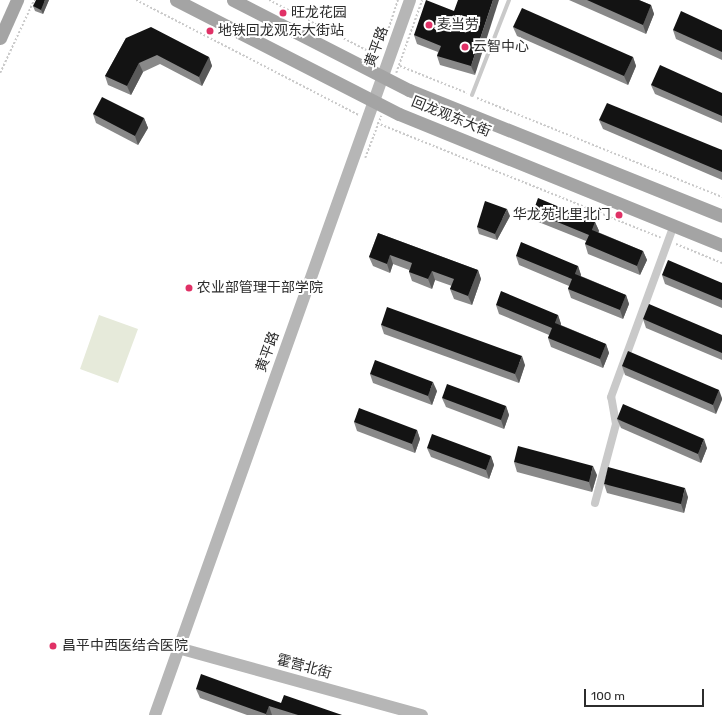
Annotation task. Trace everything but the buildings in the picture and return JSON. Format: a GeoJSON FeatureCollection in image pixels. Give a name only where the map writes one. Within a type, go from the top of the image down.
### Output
{"type":"FeatureCollection","features":[{"type":"Feature","properties":{"kind":"main road"},"geometry":{"type":"LineString","coordinates":[[0,38],[18,0]]}},
{"type":"Feature","properties":{"kind":"main road","name":"回龙观东大街"},"geometry":{"type":"LineString","coordinates":[[176,0],[374,102],[722,245]]}},
{"type":"Feature","properties":{"kind":"main road","name":"回龙观东大街"},"geometry":{"type":"LineString","coordinates":[[233,0],[383,78],[722,216]]}},
{"type":"Feature","properties":{"kind":"main road","name":"黄平路"},"geometry":{"type":"LineString","coordinates":[[155,715],[410,0]]}},
{"type":"Feature","properties":{"kind":"main road","name":"霍营北街"},"geometry":{"type":"LineString","coordinates":[[178,648],[422,715]]}},
{"type":"Feature","properties":{"kind":"street"},"geometry":{"type":"LineString","coordinates":[[595,503],[616,424],[611,397],[674,225]]}},
{"type":"Feature","properties":{"kind":"lane"},"geometry":{"type":"LineString","coordinates":[[472,95],[509,0]]}},
{"type":"Feature","properties":{"kind":"path"},"geometry":{"type":"LineString","coordinates":[[0,73],[34,0]]}},
{"type":"Feature","properties":{"kind":"path"},"geometry":{"type":"LineString","coordinates":[[136,0],[334,102]]}},
{"type":"Feature","properties":{"kind":"path"},"geometry":{"type":"LineString","coordinates":[[270,0],[363,48]]}},
{"type":"Feature","properties":{"kind":"path"},"geometry":{"type":"LineString","coordinates":[[385,39],[398,0]]}},
{"type":"Feature","properties":{"kind":"path"},"geometry":{"type":"LineString","coordinates":[[406,47],[422,0]]}},
{"type":"Feature","properties":{"kind":"path"},"geometry":{"type":"LineString","coordinates":[[422,75],[722,197]]}},
{"type":"Feature","properties":{"kind":"path"},"geometry":{"type":"LineString","coordinates":[[396,131],[722,263]]}},
{"type":"Feature","properties":{"kind":"green space"},"geometry":{"type":"Polygon","coordinates":[[[99,315],[138,329],[118,383],[80,369],[99,315]]]}},
{"type":"Feature","properties":{"kind":"place","name":"旺龙花园"},"geometry":{"type":"Point","coordinates":[283,13]}},
{"type":"Feature","properties":{"kind":"place","name":"麦当劳"},"geometry":{"type":"Point","coordinates":[429,25]}},
{"type":"Feature","properties":{"kind":"place","name":"地铁回龙观东大街站"},"geometry":{"type":"Point","coordinates":[210,31]}},
{"type":"Feature","properties":{"kind":"place","name":"云智中心"},"geometry":{"type":"Point","coordinates":[465,47]}},
{"type":"Feature","properties":{"kind":"place","name":"华龙苑北里北门"},"geometry":{"type":"Point","coordinates":[619,215]}},
{"type":"Feature","properties":{"kind":"place","name":"农业部管理干部学院"},"geometry":{"type":"Point","coordinates":[189,288]}},
{"type":"Feature","properties":{"kind":"place","name":"昌平中西医结合医院"},"geometry":{"type":"Point","coordinates":[53,646]}}]}
